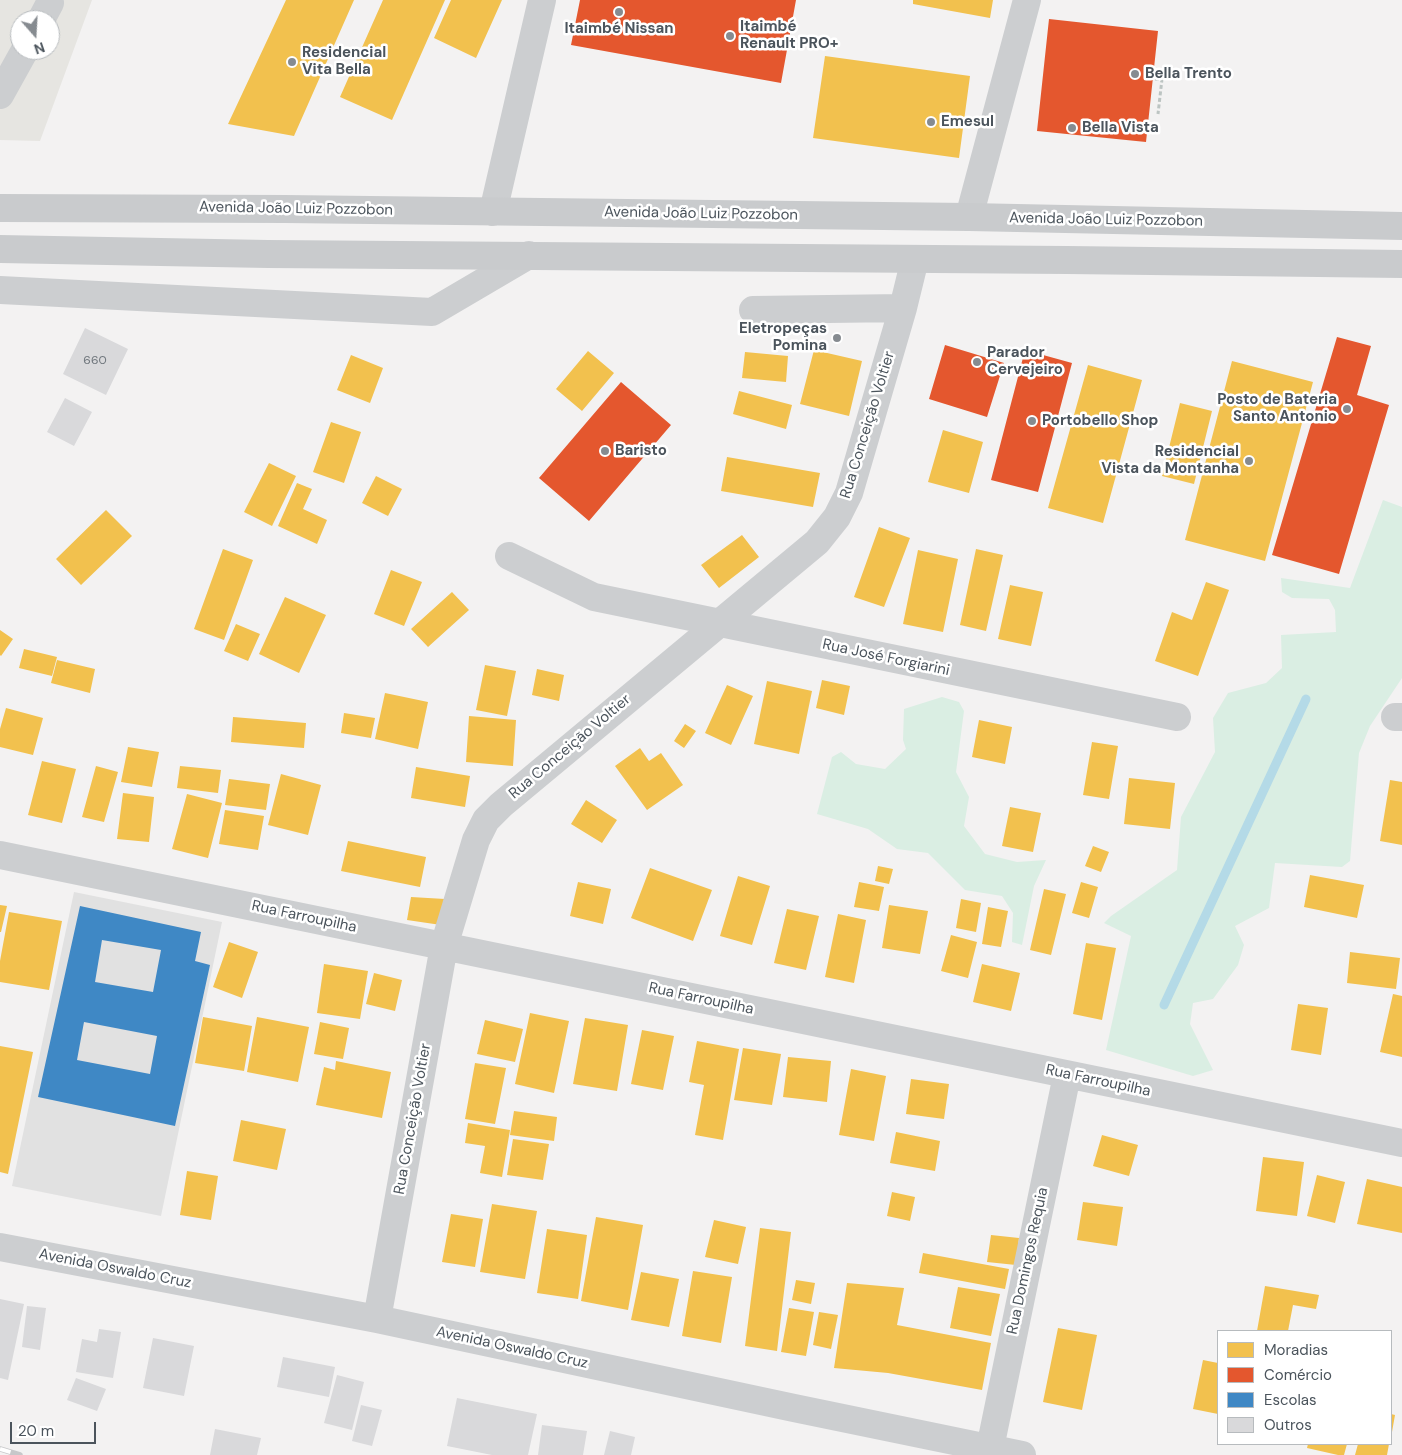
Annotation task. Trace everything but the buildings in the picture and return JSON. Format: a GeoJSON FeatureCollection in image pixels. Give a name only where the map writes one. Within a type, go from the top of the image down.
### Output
{"type":"FeatureCollection","features":[{"type":"Feature","properties":{"kind":"main road","name":"Avenida João Luiz Pozzobon"},"geometry":{"type":"LineString","coordinates":[[0,208],[969,217],[1402,226]]}},
{"type":"Feature","properties":{"kind":"main road"},"geometry":{"type":"LineString","coordinates":[[0,249],[268,254],[1402,264]]}},
{"type":"Feature","properties":{"kind":"street"},"geometry":{"type":"LineString","coordinates":[[493,212],[542,0]]}},
{"type":"Feature","properties":{"kind":"street"},"geometry":{"type":"LineString","coordinates":[[969,217],[1027,0]]}},
{"type":"Feature","properties":{"kind":"street"},"geometry":{"type":"LineString","coordinates":[[0,95],[19,60]]}},
{"type":"Feature","properties":{"kind":"street"},"geometry":{"type":"LineString","coordinates":[[0,290],[432,312],[528,256]]}},
{"type":"Feature","properties":{"kind":"street","name":"Rua Conceição Voltier"},"geometry":{"type":"LineString","coordinates":[[377,1319],[444,946],[476,840],[486,820],[501,805],[817,542],[837,517],[849,493],[904,308],[915,259]]}},
{"type":"Feature","properties":{"kind":"street"},"geometry":{"type":"LineString","coordinates":[[753,310],[904,308]]}},
{"type":"Feature","properties":{"kind":"street","name":"Rua José Forgiarini"},"geometry":{"type":"LineString","coordinates":[[510,556],[594,597],[1177,717]]}},
{"type":"Feature","properties":{"kind":"street","name":"Rua Farroupilha"},"geometry":{"type":"LineString","coordinates":[[0,854],[1402,1143]]}},
{"type":"Feature","properties":{"kind":"street","name":"Rua Domingos Requia"},"geometry":{"type":"LineString","coordinates":[[990,1448],[1067,1074]]}},
{"type":"Feature","properties":{"kind":"street","name":"Avenida Oswaldo Cruz"},"geometry":{"type":"LineString","coordinates":[[0,1247],[377,1319],[1022,1455]]}},
{"type":"Feature","properties":{"kind":"path"},"geometry":{"type":"LineString","coordinates":[[1155,79],[1162,79],[1158,114]]}},
{"type":"Feature","properties":{"kind":"shaded area"},"geometry":{"type":"Polygon","coordinates":[[[0,0],[92,0],[40,141],[0,140],[0,0]]]}},
{"type":"Feature","properties":{"kind":"shaded area"},"geometry":{"type":"Polygon","coordinates":[[[74,892],[222,922],[161,1216],[12,1186],[74,892]]]}},
{"type":"Feature","properties":{"kind":"green space"},"geometry":{"type":"Polygon","coordinates":[[[1383,500],[1402,507],[1402,678],[1370,726],[1359,753],[1350,861],[1342,867],[1275,863],[1269,908],[1235,926],[1244,945],[1238,965],[1213,999],[1193,1003],[1190,1024],[1213,1070],[1193,1076],[1106,1050],[1131,936],[1104,923],[1111,916],[1177,870],[1181,817],[1215,752],[1213,718],[1228,693],[1266,683],[1282,668],[1281,635],[1336,632],[1335,610],[1329,599],[1292,598],[1282,592],[1281,578],[1350,588],[1383,500]]]}},
{"type":"Feature","properties":{"kind":"green space"},"geometry":{"type":"Polygon","coordinates":[[[942,697],[959,702],[964,711],[956,772],[969,797],[964,826],[985,854],[1017,862],[1046,860],[1034,886],[1022,945],[1012,942],[1013,913],[1002,896],[965,890],[928,853],[897,849],[868,829],[817,814],[832,757],[841,752],[856,764],[885,769],[906,749],[903,740],[904,709],[942,697]]]}},
{"type":"Feature","properties":{"kind":"waterway"},"geometry":{"type":"LineString","coordinates":[[1164,1005],[1306,699]]}},
{"type":"Feature","properties":{"kind":"railway"},"geometry":{"type":"LineString","coordinates":[[0,1449],[20,1455]]}},
{"type":"Feature","properties":{"kind":"place","name":"Itaimbé Nissan"},"geometry":{"type":"Point","coordinates":[619,12]}},
{"type":"Feature","properties":{"kind":"place","name":"Itaimbé Renault PRO+"},"geometry":{"type":"Point","coordinates":[730,36]}},
{"type":"Feature","properties":{"kind":"place","name":"Residencial Vita Bella"},"geometry":{"type":"Point","coordinates":[292,62]}},
{"type":"Feature","properties":{"kind":"place","name":"Bella Trento"},"geometry":{"type":"Point","coordinates":[1135,74]}},
{"type":"Feature","properties":{"kind":"place","name":"Emesul"},"geometry":{"type":"Point","coordinates":[931,122]}},
{"type":"Feature","properties":{"kind":"place","name":"Bella Vista"},"geometry":{"type":"Point","coordinates":[1072,128]}},
{"type":"Feature","properties":{"kind":"place","name":"Eletropeças Pomina"},"geometry":{"type":"Point","coordinates":[837,338]}},
{"type":"Feature","properties":{"kind":"place","name":"Parador Cervejeiro"},"geometry":{"type":"Point","coordinates":[977,362]}},
{"type":"Feature","properties":{"kind":"place","name":"Posto de Bateria Santo Antonio"},"geometry":{"type":"Point","coordinates":[1347,409]}},
{"type":"Feature","properties":{"kind":"place","name":"Portobello Shop"},"geometry":{"type":"Point","coordinates":[1032,421]}},
{"type":"Feature","properties":{"kind":"place","name":"Baristo"},"geometry":{"type":"Point","coordinates":[605,451]}},
{"type":"Feature","properties":{"kind":"place","name":"Residencial Vista da Montanha"},"geometry":{"type":"Point","coordinates":[1249,461]}}]}
